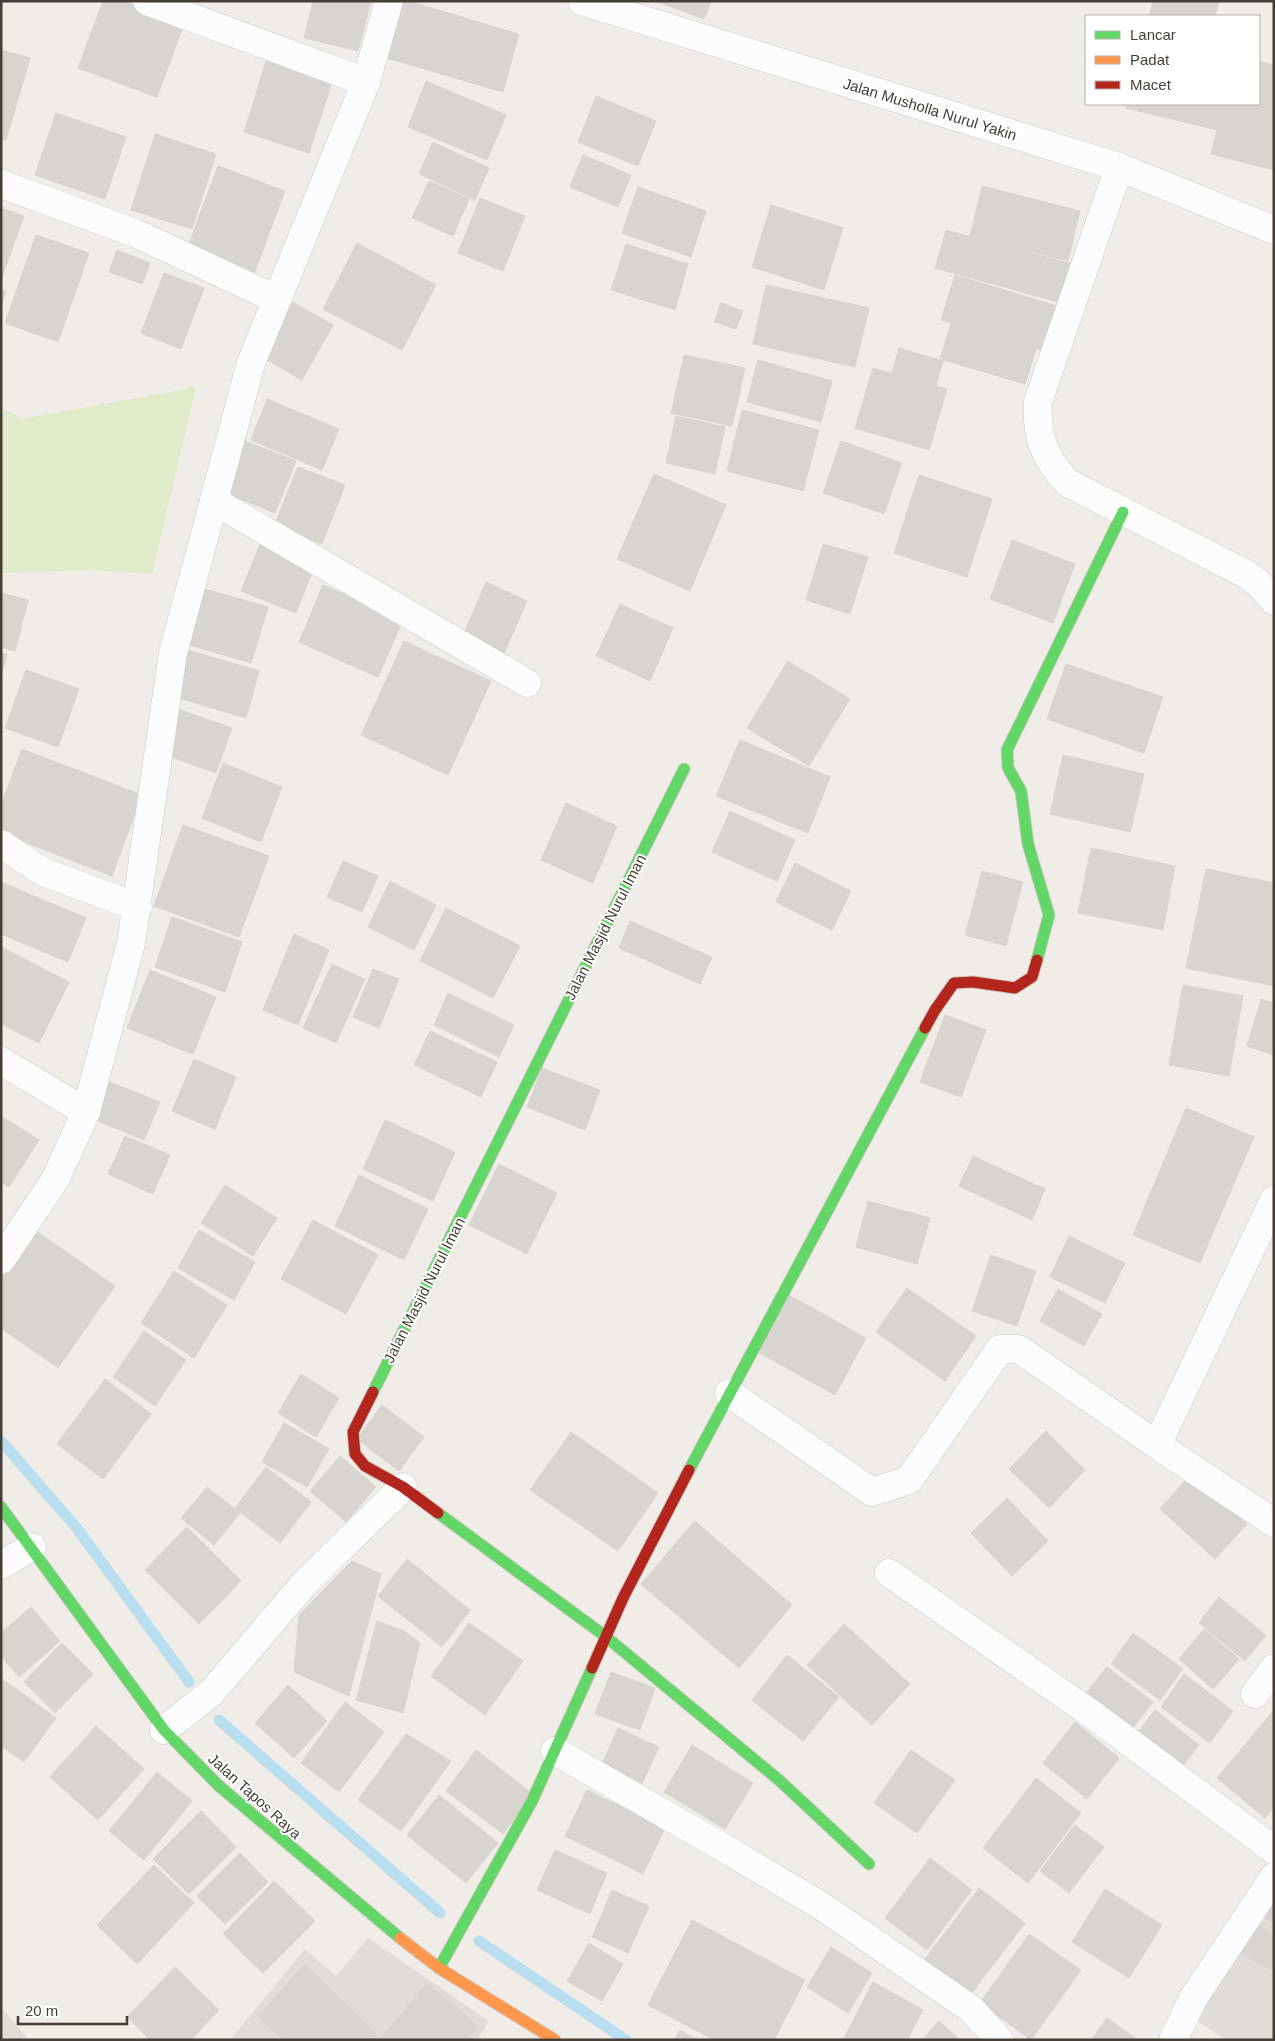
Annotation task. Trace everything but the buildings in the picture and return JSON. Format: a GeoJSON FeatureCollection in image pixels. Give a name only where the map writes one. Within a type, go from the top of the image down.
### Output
{"type":"FeatureCollection","features":[{"type":"Feature","properties":{"kind":"street"},"geometry":{"type":"LineString","coordinates":[[147,1],[366,82]]}},
{"type":"Feature","properties":{"kind":"street"},"geometry":{"type":"LineString","coordinates":[[1,1260],[55,1180],[86,1112],[131,943],[138,907],[173,653],[251,363],[366,82],[389,1]]}},
{"type":"Feature","properties":{"kind":"street","name":"Jalan Musholla Nurul Yakin"},"geometry":{"type":"LineString","coordinates":[[582,1],[1119,167],[1160,186],[1274,230]]}},
{"type":"Feature","properties":{"kind":"street"},"geometry":{"type":"LineString","coordinates":[[1119,167],[1038,402],[1037,424],[1046,455],[1068,483],[1248,575],[1258,583],[1274,602]]}},
{"type":"Feature","properties":{"kind":"street"},"geometry":{"type":"LineString","coordinates":[[1,184],[135,233],[276,299]]}},
{"type":"Feature","properties":{"kind":"street"},"geometry":{"type":"LineString","coordinates":[[214,501],[527,683]]}},
{"type":"Feature","properties":{"kind":"street"},"geometry":{"type":"LineString","coordinates":[[439,1968],[532,1801],[623,1598],[729,1393],[935,1010],[954,983],[973,982],[1016,988],[1032,977],[1049,915],[1028,844],[1021,791],[1008,768],[1007,750],[1123,512]]}},
{"type":"Feature","properties":{"kind":"street","name":"Jalan Masjid Nurul Iman"},"geometry":{"type":"LineString","coordinates":[[684,769],[353,1432],[354,1454],[365,1466],[403,1486],[605,1636],[779,1780],[869,1864]]}},
{"type":"Feature","properties":{"kind":"street"},"geometry":{"type":"LineString","coordinates":[[1,844],[43,872],[138,907]]}},
{"type":"Feature","properties":{"kind":"street"},"geometry":{"type":"LineString","coordinates":[[1,1061],[86,1112]]}},
{"type":"Feature","properties":{"kind":"street"},"geometry":{"type":"LineString","coordinates":[[1157,1445],[1274,1200]]}},
{"type":"Feature","properties":{"kind":"street"},"geometry":{"type":"LineString","coordinates":[[729,1393],[872,1492],[909,1480],[1000,1349],[1020,1349],[1157,1445],[1274,1523]]}},
{"type":"Feature","properties":{"kind":"street"},"geometry":{"type":"LineString","coordinates":[[164,1730],[211,1693],[304,1584],[403,1486]]}},
{"type":"Feature","properties":{"kind":"street","name":"Jalan Tapos Raya"},"geometry":{"type":"LineString","coordinates":[[1,1507],[164,1730],[219,1786],[389,1930],[439,1968],[555,2040]]}},
{"type":"Feature","properties":{"kind":"street"},"geometry":{"type":"LineString","coordinates":[[1,1565],[32,1547]]}},
{"type":"Feature","properties":{"kind":"street"},"geometry":{"type":"LineString","coordinates":[[889,1573],[1092,1715],[1274,1850]]}},
{"type":"Feature","properties":{"kind":"street"},"geometry":{"type":"LineString","coordinates":[[1255,1694],[1274,1668]]}},
{"type":"Feature","properties":{"kind":"street"},"geometry":{"type":"LineString","coordinates":[[554,1751],[820,1905],[971,2009],[999,2040]]}},
{"type":"Feature","properties":{"kind":"street"},"geometry":{"type":"LineString","coordinates":[[1173,2040],[1194,1997],[1274,1877]]}},
{"type":"Feature","properties":{"kind":"shaded area"},"geometry":{"type":"Polygon","coordinates":[[[1274,1880],[1274,2040],[1226,2040],[1185,2013],[1274,1880]]]}},
{"type":"Feature","properties":{"kind":"shaded area"},"geometry":{"type":"Polygon","coordinates":[[[368,1938],[489,2021],[477,2040],[230,2040],[305,1949],[336,1976],[368,1938]]]}},
{"type":"Feature","properties":{"kind":"shaded area"},"geometry":{"type":"Polygon","coordinates":[[[1,2007],[29,2040],[1,2040],[1,2007]]]}},
{"type":"Feature","properties":{"kind":"green space"},"geometry":{"type":"Polygon","coordinates":[[[196,387],[152,574],[93,570],[1,573],[1,407],[22,419],[196,387]]]}},
{"type":"Feature","properties":{"kind":"waterway"},"geometry":{"type":"LineString","coordinates":[[1,1441],[76,1527],[189,1682]]}},
{"type":"Feature","properties":{"kind":"waterway"},"geometry":{"type":"LineString","coordinates":[[219,1720],[440,1913]]}},
{"type":"Feature","properties":{"kind":"waterway"},"geometry":{"type":"LineString","coordinates":[[479,1941],[626,2040]]}},
{"type":"Feature","properties":{"kind":"traffic: fast"},"geometry":{"type":"LineString","coordinates":[[1037,960],[1049,915],[1028,844],[1021,791],[1008,768],[1007,750],[1123,512]]}},
{"type":"Feature","properties":{"kind":"traffic: fast"},"geometry":{"type":"LineString","coordinates":[[373,1392],[684,769]]}},
{"type":"Feature","properties":{"kind":"traffic: fast"},"geometry":{"type":"LineString","coordinates":[[689,1470],[925,1028]]}},
{"type":"Feature","properties":{"kind":"traffic: fast"},"geometry":{"type":"LineString","coordinates":[[1,1507],[164,1730],[219,1786],[400,1938]]}},
{"type":"Feature","properties":{"kind":"traffic: fast"},"geometry":{"type":"LineString","coordinates":[[438,1513],[605,1636],[779,1780],[869,1864]]}},
{"type":"Feature","properties":{"kind":"traffic: fast"},"geometry":{"type":"LineString","coordinates":[[439,1968],[532,1801],[592,1668]]}},
{"type":"Feature","properties":{"kind":"traffic: slow"},"geometry":{"type":"LineString","coordinates":[[400,1938],[439,1968],[555,2040]]}},
{"type":"Feature","properties":{"kind":"traffic: jam"},"geometry":{"type":"LineString","coordinates":[[925,1028],[954,983],[973,982],[1015,988],[1032,977],[1037,960]]}},
{"type":"Feature","properties":{"kind":"traffic: jam"},"geometry":{"type":"LineString","coordinates":[[373,1392],[353,1432],[355,1454],[365,1466],[403,1487],[438,1513]]}},
{"type":"Feature","properties":{"kind":"traffic: jam"},"geometry":{"type":"LineString","coordinates":[[592,1668],[623,1598],[689,1470]]}}]}
